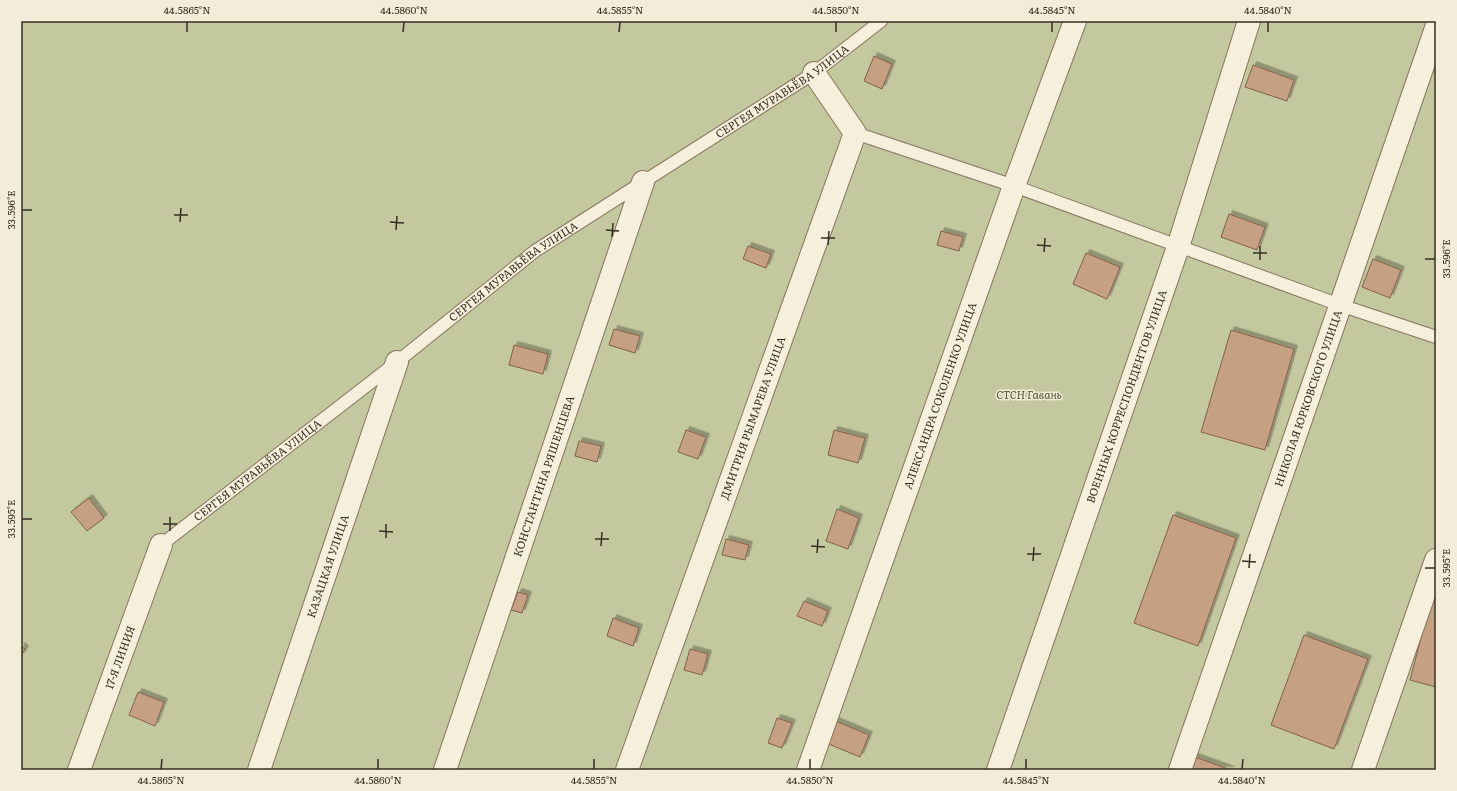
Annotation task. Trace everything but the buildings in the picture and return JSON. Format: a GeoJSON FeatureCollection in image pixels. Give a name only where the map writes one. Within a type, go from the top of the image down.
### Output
{"type":"FeatureCollection","features":[{"type":"Feature","properties":{"kind":"street","name":"АЛЕКСАНДРА СОКОЛЕНКО УЛИЦА"},"geometry":{"type":"LineString","coordinates":[[808,770],[1014,186],[1075,21]]}},
{"type":"Feature","properties":{"kind":"street","name":"ВОЕННЫХ КОРРЕСПОНДЕНТОВ УЛИЦА"},"geometry":{"type":"LineString","coordinates":[[998,770],[1178,247],[1249,21]]}},
{"type":"Feature","properties":{"kind":"street","name":"НИКОЛАЯ ЮРКОВСКОГО УЛИЦА"},"geometry":{"type":"LineString","coordinates":[[1180,770],[1436,28]]}},
{"type":"Feature","properties":{"kind":"street"},"geometry":{"type":"LineString","coordinates":[[814,73],[855,133]]}},
{"type":"Feature","properties":{"kind":"street","name":"ДМИТРИЯ РЫМАРЕВА УЛИЦА"},"geometry":{"type":"LineString","coordinates":[[627,770],[855,133]]}},
{"type":"Feature","properties":{"kind":"street","name":"КОНСТАНТИНА РЯШЕНЦЕВА"},"geometry":{"type":"LineString","coordinates":[[445,770],[643,182]]}},
{"type":"Feature","properties":{"kind":"street","name":"КАЗАЦКАЯ УЛИЦА"},"geometry":{"type":"LineString","coordinates":[[259,770],[397,362]]}},
{"type":"Feature","properties":{"kind":"street","name":"17-Я ЛИНИЯ"},"geometry":{"type":"LineString","coordinates":[[80,770],[161,545]]}},
{"type":"Feature","properties":{"kind":"street"},"geometry":{"type":"LineString","coordinates":[[1363,770],[1436,560]]}},
{"type":"Feature","properties":{"kind":"lane","name":"СЕРГЕЯ МУРАВЬЁВА УЛИЦА"},"geometry":{"type":"LineString","coordinates":[[161,545],[397,362],[535,251],[814,73],[881,21]]}},
{"type":"Feature","properties":{"kind":"lane"},"geometry":{"type":"LineString","coordinates":[[855,133],[1014,186],[1340,305],[1436,337]]}},
{"type":"Feature","properties":{"kind":"green space","name":"СТСН Гавань"},"geometry":{"type":"Polygon","coordinates":[[[21,21],[1436,21],[1436,770],[21,770],[21,21]]]}}]}
